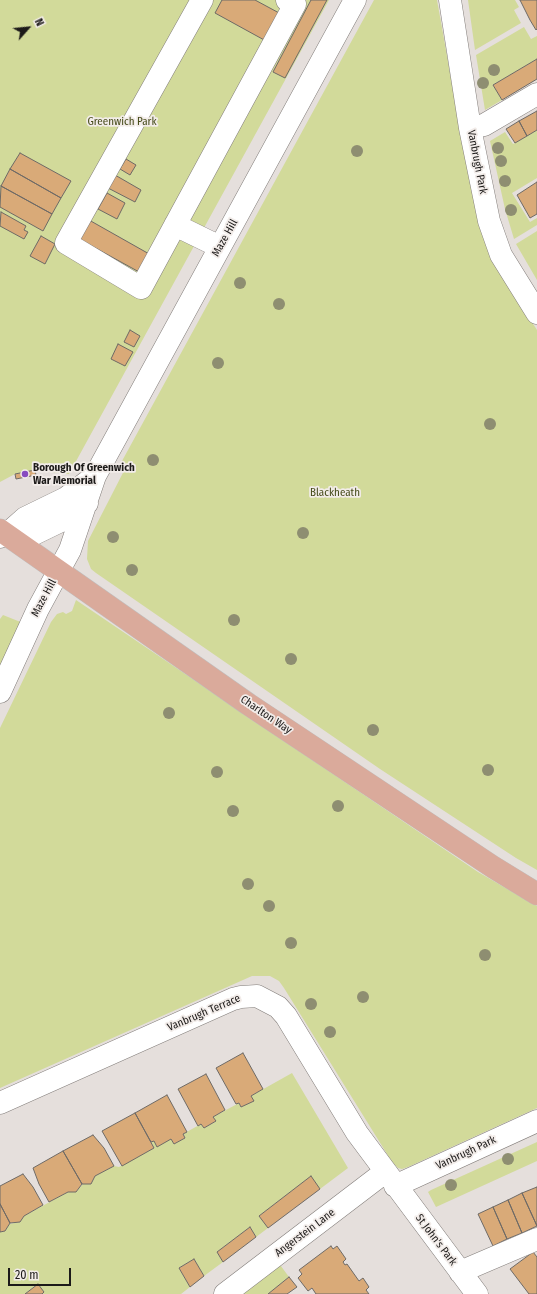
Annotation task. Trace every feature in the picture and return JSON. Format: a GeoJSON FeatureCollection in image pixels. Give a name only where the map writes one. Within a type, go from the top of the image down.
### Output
{"type":"FeatureCollection","features":[{"type":"Feature","properties":{"kind":"main road","name":"Charlton Way"},"geometry":{"type":"LineString","coordinates":[[2,534],[58,571],[255,708],[493,867],[537,894]]}},
{"type":"Feature","properties":{"kind":"street"},"geometry":{"type":"LineString","coordinates":[[202,0],[66,243],[141,288],[295,4],[287,0]]}},
{"type":"Feature","properties":{"kind":"street","name":"Maze Hill"},"geometry":{"type":"LineString","coordinates":[[0,692],[38,609],[70,550],[87,503],[94,476],[355,0]]}},
{"type":"Feature","properties":{"kind":"street","name":"Vanbrugh Park"},"geometry":{"type":"LineString","coordinates":[[450,0],[470,128],[485,205],[494,238],[501,255],[537,313]]}},
{"type":"Feature","properties":{"kind":"street"},"geometry":{"type":"LineString","coordinates":[[470,128],[484,125],[537,94]]}},
{"type":"Feature","properties":{"kind":"street"},"geometry":{"type":"LineString","coordinates":[[175,225],[220,247]]}},
{"type":"Feature","properties":{"kind":"street","name":"Maze Hill"},"geometry":{"type":"LineString","coordinates":[[2,534],[26,518],[66,498],[94,476]]}},
{"type":"Feature","properties":{"kind":"street"},"geometry":{"type":"LineString","coordinates":[[2,534],[34,534],[64,520],[87,503]]}},
{"type":"Feature","properties":{"kind":"street","name":"Vanbrugh Terrace"},"geometry":{"type":"LineString","coordinates":[[0,1102],[233,999],[257,996],[278,1007],[286,1016],[357,1134],[390,1179]]}},
{"type":"Feature","properties":{"kind":"street","name":"Vanbrugh Park"},"geometry":{"type":"LineString","coordinates":[[390,1179],[537,1121]]}},
{"type":"Feature","properties":{"kind":"street","name":"St John's Park"},"geometry":{"type":"LineString","coordinates":[[390,1179],[477,1294]]}},
{"type":"Feature","properties":{"kind":"street","name":"Angerstein Lane"},"geometry":{"type":"LineString","coordinates":[[225,1294],[390,1179]]}},
{"type":"Feature","properties":{"kind":"street"},"geometry":{"type":"LineString","coordinates":[[460,1272],[537,1239]]}},
{"type":"Feature","properties":{"kind":"green space","name":"Greenwich Park"},"geometry":{"type":"Polygon","coordinates":[[[0,0],[329,0],[69,474],[35,470],[15,474],[0,482],[0,0]]]}},
{"type":"Feature","properties":{"kind":"green space","name":"Blackheath"},"geometry":{"type":"Polygon","coordinates":[[[374,0],[437,0],[464,150],[510,288],[537,330],[537,870],[516,858],[380,769],[96,573],[91,569],[87,559],[88,541],[127,465],[122,461],[374,0]]]}},
{"type":"Feature","properties":{"kind":"green space"},"geometry":{"type":"Polygon","coordinates":[[[468,0],[515,0],[519,7],[514,10],[521,23],[475,50],[468,0]]]}},
{"type":"Feature","properties":{"kind":"green space"},"geometry":{"type":"Polygon","coordinates":[[[524,27],[531,39],[537,36],[537,59],[493,85],[502,100],[485,110],[476,55],[524,27]]]}},
{"type":"Feature","properties":{"kind":"green space"},"geometry":{"type":"Polygon","coordinates":[[[537,130],[537,178],[512,193],[530,222],[537,218],[537,225],[514,239],[505,209],[490,141],[505,132],[513,144],[537,130]]]}},
{"type":"Feature","properties":{"kind":"green space"},"geometry":{"type":"Polygon","coordinates":[[[537,231],[537,280],[516,244],[537,231]]]}},
{"type":"Feature","properties":{"kind":"green space"},"geometry":{"type":"Polygon","coordinates":[[[76,600],[478,872],[537,906],[537,1108],[408,1167],[402,1169],[398,1168],[392,1162],[284,988],[279,981],[270,976],[252,976],[0,1088],[0,728],[51,622],[57,614],[63,612],[66,614],[72,611],[76,600]]]}},
{"type":"Feature","properties":{"kind":"green space"},"geometry":{"type":"Polygon","coordinates":[[[3,615],[23,623],[0,672],[0,619],[3,615]]]}},
{"type":"Feature","properties":{"kind":"green space"},"geometry":{"type":"Polygon","coordinates":[[[292,1073],[348,1168],[320,1189],[310,1177],[259,1216],[268,1228],[256,1237],[250,1227],[217,1252],[223,1262],[204,1276],[194,1259],[179,1268],[190,1287],[181,1294],[42,1294],[44,1292],[37,1284],[25,1294],[0,1294],[0,1232],[5,1231],[9,1224],[20,1222],[24,1216],[68,1192],[76,1192],[83,1184],[91,1184],[95,1176],[114,1166],[119,1167],[154,1148],[151,1142],[171,1139],[174,1144],[185,1138],[183,1134],[201,1124],[204,1128],[215,1122],[213,1117],[239,1103],[241,1107],[253,1101],[251,1096],[292,1073]]]}},
{"type":"Feature","properties":{"kind":"green space"},"geometry":{"type":"Polygon","coordinates":[[[537,1142],[537,1161],[436,1207],[428,1192],[431,1190],[537,1142]]]}},
{"type":"Feature","properties":{"kind":"green space"},"geometry":{"type":"Polygon","coordinates":[[[278,1262],[289,1277],[268,1294],[241,1294],[278,1262]]]}},
{"type":"Feature","properties":{"kind":"building"},"geometry":{"type":"Polygon","coordinates":[[[222,0],[255,0],[281,14],[266,41],[215,13],[222,0]]]}},
{"type":"Feature","properties":{"kind":"building"},"geometry":{"type":"Polygon","coordinates":[[[311,0],[327,0],[285,78],[273,72],[311,0]]]}},
{"type":"Feature","properties":{"kind":"building"},"geometry":{"type":"Polygon","coordinates":[[[520,0],[537,0],[536,30],[530,20],[520,0]]]}},
{"type":"Feature","properties":{"kind":"building"},"geometry":{"type":"Polygon","coordinates":[[[537,59],[537,79],[502,100],[493,85],[537,59]]]}},
{"type":"Feature","properties":{"kind":"building"},"geometry":{"type":"Polygon","coordinates":[[[537,111],[537,130],[527,136],[519,121],[537,111]]]}},
{"type":"Feature","properties":{"kind":"building"},"geometry":{"type":"Polygon","coordinates":[[[519,121],[527,136],[515,143],[506,129],[519,121]]]}},
{"type":"Feature","properties":{"kind":"building"},"geometry":{"type":"Polygon","coordinates":[[[20,153],[71,181],[61,198],[10,169],[20,153]]]}},
{"type":"Feature","properties":{"kind":"building"},"geometry":{"type":"Polygon","coordinates":[[[126,159],[136,165],[130,175],[120,169],[126,159]]]}},
{"type":"Feature","properties":{"kind":"building"},"geometry":{"type":"Polygon","coordinates":[[[10,169],[61,198],[52,214],[1,186],[10,169]]]}},
{"type":"Feature","properties":{"kind":"building"},"geometry":{"type":"Polygon","coordinates":[[[115,175],[141,190],[135,202],[108,188],[115,175]]]}},
{"type":"Feature","properties":{"kind":"building"},"geometry":{"type":"Polygon","coordinates":[[[537,182],[537,214],[530,218],[517,195],[537,182]]]}},
{"type":"Feature","properties":{"kind":"building"},"geometry":{"type":"Polygon","coordinates":[[[1,186],[52,214],[43,231],[0,207],[1,186]]]}},
{"type":"Feature","properties":{"kind":"building"},"geometry":{"type":"Polygon","coordinates":[[[107,193],[125,203],[117,219],[98,209],[107,193]]]}},
{"type":"Feature","properties":{"kind":"building"},"geometry":{"type":"Polygon","coordinates":[[[1,212],[26,226],[24,230],[28,232],[24,239],[0,226],[1,212]]]}},
{"type":"Feature","properties":{"kind":"building"},"geometry":{"type":"Polygon","coordinates":[[[89,220],[151,255],[141,273],[79,239],[89,220]]]}},
{"type":"Feature","properties":{"kind":"building"},"geometry":{"type":"Polygon","coordinates":[[[41,236],[55,244],[45,264],[30,256],[41,236]]]}},
{"type":"Feature","properties":{"kind":"building"},"geometry":{"type":"Polygon","coordinates":[[[130,330],[140,336],[134,347],[124,342],[130,330]]]}},
{"type":"Feature","properties":{"kind":"building"},"geometry":{"type":"Polygon","coordinates":[[[118,344],[133,352],[125,366],[111,359],[118,344]]]}},
{"type":"Feature","properties":{"kind":"building","name":"Borough Of Greenwich War Memorial"},"geometry":{"type":"Polygon","coordinates":[[[35,470],[36,475],[16,479],[15,474],[35,470]]]}},
{"type":"Feature","properties":{"kind":"building"},"geometry":{"type":"Polygon","coordinates":[[[243,1053],[263,1089],[251,1096],[254,1101],[241,1107],[239,1103],[236,1104],[216,1068],[243,1053]]]}},
{"type":"Feature","properties":{"kind":"building"},"geometry":{"type":"Polygon","coordinates":[[[206,1074],[225,1110],[213,1117],[216,1121],[204,1128],[201,1124],[198,1126],[178,1089],[206,1074]]]}},
{"type":"Feature","properties":{"kind":"building"},"geometry":{"type":"Polygon","coordinates":[[[167,1095],[187,1132],[183,1134],[185,1138],[174,1144],[171,1139],[157,1147],[154,1141],[151,1142],[135,1113],[167,1095]]]}},
{"type":"Feature","properties":{"kind":"building"},"geometry":{"type":"Polygon","coordinates":[[[135,1113],[154,1148],[122,1166],[102,1131],[135,1113]]]}},
{"type":"Feature","properties":{"kind":"building"},"geometry":{"type":"Polygon","coordinates":[[[93,1135],[104,1148],[114,1166],[95,1176],[91,1184],[82,1184],[63,1151],[93,1135]]]}},
{"type":"Feature","properties":{"kind":"building"},"geometry":{"type":"Polygon","coordinates":[[[63,1151],[82,1184],[76,1192],[68,1192],[49,1202],[39,1184],[33,1168],[63,1151]]]}},
{"type":"Feature","properties":{"kind":"building"},"geometry":{"type":"Polygon","coordinates":[[[23,1174],[33,1187],[43,1205],[24,1216],[20,1222],[10,1223],[0,1204],[0,1186],[23,1174]]]}},
{"type":"Feature","properties":{"kind":"building"},"geometry":{"type":"Polygon","coordinates":[[[311,1176],[320,1189],[268,1228],[259,1216],[311,1176]]]}},
{"type":"Feature","properties":{"kind":"building"},"geometry":{"type":"Polygon","coordinates":[[[537,1187],[537,1226],[522,1193],[537,1187]]]}},
{"type":"Feature","properties":{"kind":"building"},"geometry":{"type":"Polygon","coordinates":[[[522,1193],[537,1226],[522,1233],[508,1200],[522,1193]]]}},
{"type":"Feature","properties":{"kind":"building"},"geometry":{"type":"Polygon","coordinates":[[[508,1200],[522,1233],[507,1239],[493,1207],[508,1200]]]}},
{"type":"Feature","properties":{"kind":"building"},"geometry":{"type":"Polygon","coordinates":[[[0,1204],[10,1223],[5,1231],[0,1232],[0,1204]]]}},
{"type":"Feature","properties":{"kind":"building"},"geometry":{"type":"Polygon","coordinates":[[[493,1207],[507,1239],[493,1246],[478,1214],[493,1207]]]}},
{"type":"Feature","properties":{"kind":"building"},"geometry":{"type":"Polygon","coordinates":[[[250,1227],[256,1237],[223,1262],[217,1252],[250,1227]]]}},
{"type":"Feature","properties":{"kind":"building"},"geometry":{"type":"Polygon","coordinates":[[[331,1246],[333,1249],[337,1246],[346,1259],[343,1262],[345,1265],[347,1264],[359,1281],[363,1278],[369,1287],[366,1290],[369,1294],[316,1294],[312,1288],[308,1291],[298,1278],[302,1274],[299,1270],[331,1246]]]}},
{"type":"Feature","properties":{"kind":"building"},"geometry":{"type":"Polygon","coordinates":[[[533,1252],[537,1257],[537,1294],[529,1294],[510,1269],[533,1252]]]}},
{"type":"Feature","properties":{"kind":"building"},"geometry":{"type":"Polygon","coordinates":[[[194,1259],[204,1276],[190,1287],[179,1268],[194,1259]]]}},
{"type":"Feature","properties":{"kind":"building"},"geometry":{"type":"Polygon","coordinates":[[[289,1277],[297,1287],[287,1294],[268,1294],[289,1277]]]}},
{"type":"Feature","properties":{"kind":"building"},"geometry":{"type":"Polygon","coordinates":[[[38,1284],[44,1292],[42,1294],[25,1294],[38,1284]]]}},
{"type":"Feature","properties":{"kind":"place","name":"Borough Of Greenwich War Memorial"},"geometry":{"type":"Point","coordinates":[25,474]}}]}
